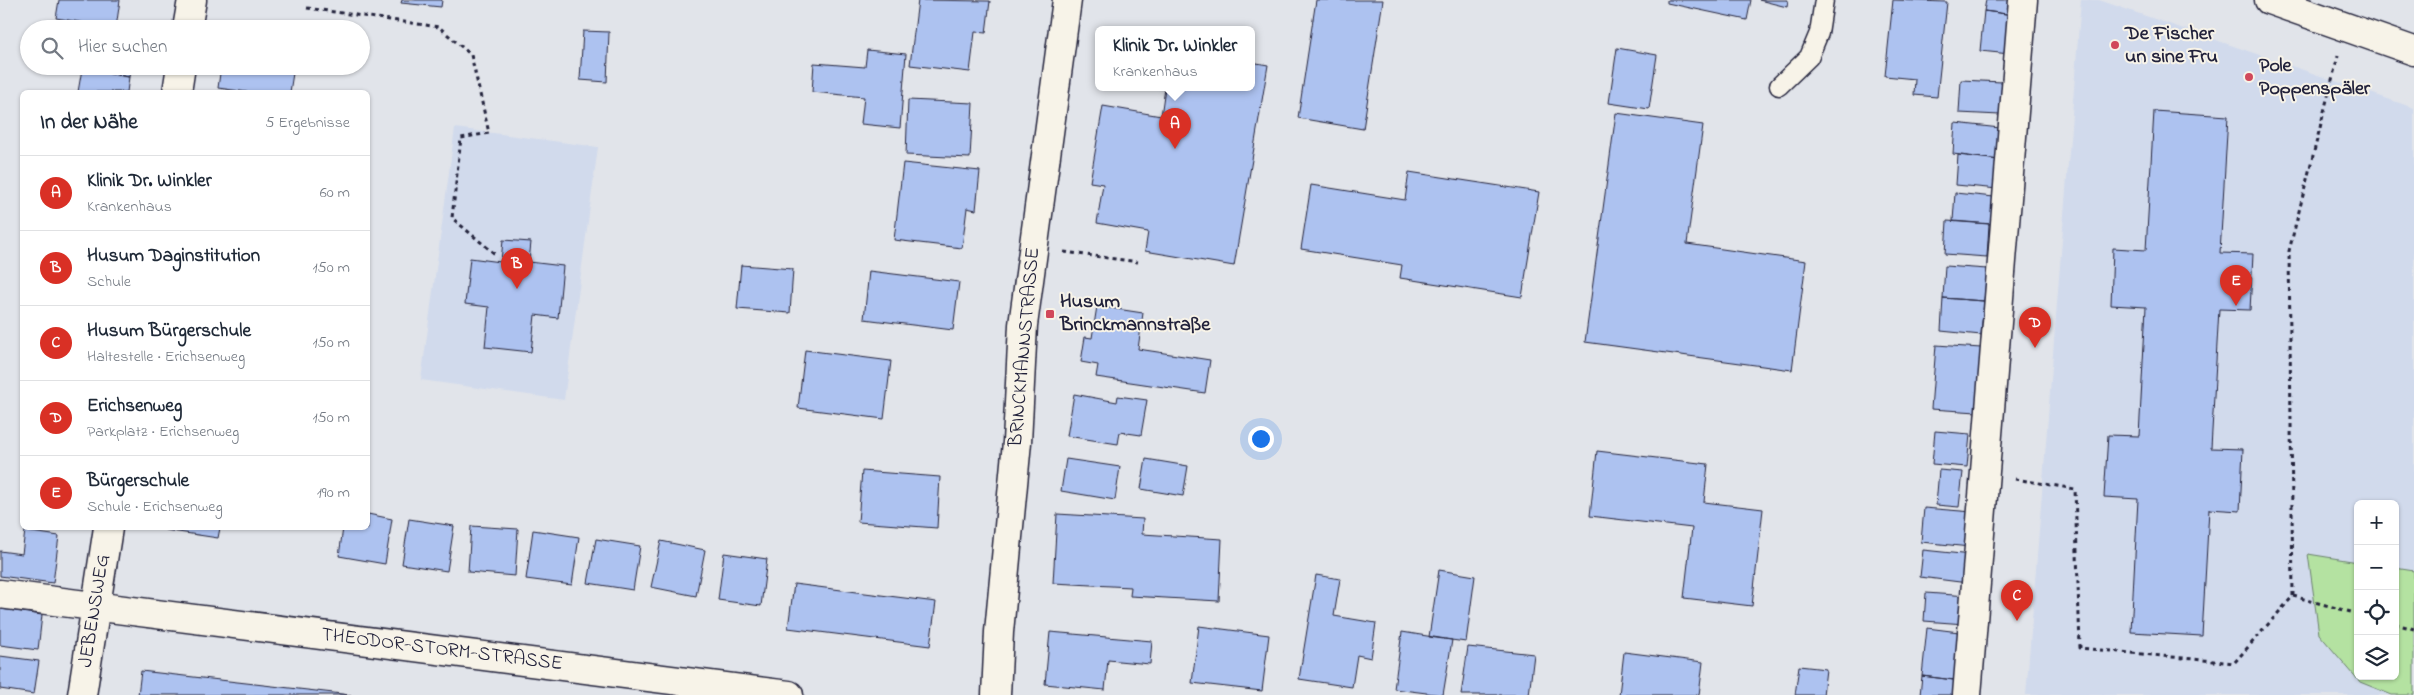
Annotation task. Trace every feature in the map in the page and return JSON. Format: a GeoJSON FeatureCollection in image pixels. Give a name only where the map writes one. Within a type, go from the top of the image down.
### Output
{"type":"FeatureCollection","features":[{"type":"Feature","properties":{"kind":"street"},"geometry":{"type":"LineString","coordinates":[[189,20],[192,0]]}},
{"type":"Feature","properties":{"kind":"street","name":"BRINCKMANNSTRASSE"},"geometry":{"type":"LineString","coordinates":[[996,695],[999,632],[1017,442],[1023,325],[1067,0]]}},
{"type":"Feature","properties":{"kind":"street"},"geometry":{"type":"LineString","coordinates":[[1967,695],[2024,0]]}},
{"type":"Feature","properties":{"kind":"street"},"geometry":{"type":"LineString","coordinates":[[2269,0],[2319,8],[2345,26],[2414,51]]}},
{"type":"Feature","properties":{"kind":"street"},"geometry":{"type":"LineString","coordinates":[[177,90],[180,75]]}},
{"type":"Feature","properties":{"kind":"street","name":"JEBENSWEG"},"geometry":{"type":"LineString","coordinates":[[82,695],[108,530]]}},
{"type":"Feature","properties":{"kind":"street","name":"THEODOR-STORM-STRASSE"},"geometry":{"type":"LineString","coordinates":[[0,594],[789,695]]}},
{"type":"Feature","properties":{"kind":"lane"},"geometry":{"type":"LineString","coordinates":[[1779,86],[1809,57],[1819,33],[1824,0]]}},
{"type":"Feature","properties":{"kind":"path"},"geometry":{"type":"LineString","coordinates":[[307,8],[439,27],[471,55],[490,132],[461,138],[452,218],[495,254]]}},
{"type":"Feature","properties":{"kind":"path"},"geometry":{"type":"LineString","coordinates":[[1985,475],[2075,489],[2080,648],[2234,662],[2293,596],[2289,251],[2345,26]]}},
{"type":"Feature","properties":{"kind":"path"},"geometry":{"type":"LineString","coordinates":[[1033,248],[1138,262]]}},
{"type":"Feature","properties":{"kind":"path"},"geometry":{"type":"LineString","coordinates":[[2293,596],[2354,613]]}},
{"type":"Feature","properties":{"kind":"path"},"geometry":{"type":"LineString","coordinates":[[2399,625],[2414,629]]}},
{"type":"Feature","properties":{"kind":"shaded area"},"geometry":{"type":"Polygon","coordinates":[[[2081,0],[2099,0],[2414,108],[2414,695],[2026,695],[2081,0]]]}},
{"type":"Feature","properties":{"kind":"shaded area"},"geometry":{"type":"Polygon","coordinates":[[[455,128],[598,147],[564,400],[421,380],[455,128]]]}},
{"type":"Feature","properties":{"kind":"green space"},"geometry":{"type":"Polygon","coordinates":[[[2308,554],[2354,561],[2354,675],[2319,634],[2308,554]]]}},
{"type":"Feature","properties":{"kind":"green space"},"geometry":{"type":"Polygon","coordinates":[[[2399,569],[2414,571],[2414,695],[2392,695],[2358,680],[2399,680],[2399,569]]]}},
{"type":"Feature","properties":{"kind":"building"},"geometry":{"type":"Polygon","coordinates":[[[59,0],[120,0],[117,20],[68,20],[56,18],[59,0]]]}},
{"type":"Feature","properties":{"kind":"building"},"geometry":{"type":"Polygon","coordinates":[[[402,0],[442,0],[441,7],[401,3],[402,0]]]}},
{"type":"Feature","properties":{"kind":"building"},"geometry":{"type":"Polygon","coordinates":[[[918,0],[990,1],[986,33],[975,32],[970,72],[910,65],[918,0]]]}},
{"type":"Feature","properties":{"kind":"building"},"geometry":{"type":"Polygon","coordinates":[[[1316,0],[1383,0],[1363,129],[1298,118],[1316,0]]]}},
{"type":"Feature","properties":{"kind":"building"},"geometry":{"type":"Polygon","coordinates":[[[1667,0],[1751,0],[1747,20],[1667,3],[1667,0]]]}},
{"type":"Feature","properties":{"kind":"building"},"geometry":{"type":"Polygon","coordinates":[[[1759,0],[1788,0],[1787,7],[1759,0]]]}},
{"type":"Feature","properties":{"kind":"building"},"geometry":{"type":"Polygon","coordinates":[[[1893,0],[1947,2],[1937,97],[1914,95],[1915,79],[1885,76],[1893,0]]]}},
{"type":"Feature","properties":{"kind":"building"},"geometry":{"type":"Polygon","coordinates":[[[1986,0],[2014,0],[2014,15],[1984,11],[1986,0]]]}},
{"type":"Feature","properties":{"kind":"building"},"geometry":{"type":"Polygon","coordinates":[[[1984,11],[2014,15],[2010,54],[1980,51],[1984,11]]]}},
{"type":"Feature","properties":{"kind":"building"},"geometry":{"type":"Polygon","coordinates":[[[583,31],[609,32],[607,82],[580,80],[583,31]]]}},
{"type":"Feature","properties":{"kind":"building"},"geometry":{"type":"Polygon","coordinates":[[[1617,48],[1657,55],[1649,109],[1609,103],[1617,48]]]}},
{"type":"Feature","properties":{"kind":"building"},"geometry":{"type":"Polygon","coordinates":[[[867,50],[906,54],[900,128],[861,124],[864,97],[812,92],[814,63],[865,67],[867,50]]]}},
{"type":"Feature","properties":{"kind":"building"},"geometry":{"type":"Polygon","coordinates":[[[1255,63],[1268,65],[1234,266],[1145,251],[1148,232],[1097,223],[1103,184],[1090,182],[1103,106],[1161,116],[1165,91],[1255,91],[1255,63]]]}},
{"type":"Feature","properties":{"kind":"building"},"geometry":{"type":"Polygon","coordinates":[[[81,75],[117,75],[129,77],[127,90],[78,90],[81,75]]]}},
{"type":"Feature","properties":{"kind":"building"},"geometry":{"type":"Polygon","coordinates":[[[220,75],[293,75],[290,90],[232,90],[218,88],[220,75]]]}},
{"type":"Feature","properties":{"kind":"building"},"geometry":{"type":"Polygon","coordinates":[[[1961,80],[2002,82],[2000,115],[1959,113],[1961,80]]]}},
{"type":"Feature","properties":{"kind":"building"},"geometry":{"type":"Polygon","coordinates":[[[908,100],[973,103],[970,158],[906,155],[908,100]]]}},
{"type":"Feature","properties":{"kind":"building"},"geometry":{"type":"Polygon","coordinates":[[[2154,111],[2228,116],[2220,253],[2253,254],[2250,310],[2219,309],[2211,448],[2243,449],[2240,511],[2209,509],[2202,636],[2131,632],[2138,499],[2104,497],[2108,435],[2139,436],[2146,307],[2111,305],[2113,248],[2146,250],[2154,111]]]}},
{"type":"Feature","properties":{"kind":"building"},"geometry":{"type":"Polygon","coordinates":[[[1616,113],[1703,125],[1687,244],[1806,261],[1792,370],[1585,342],[1616,113]]]}},
{"type":"Feature","properties":{"kind":"building"},"geometry":{"type":"Polygon","coordinates":[[[1955,123],[2000,128],[1999,160],[1953,154],[1955,123]]]}},
{"type":"Feature","properties":{"kind":"building"},"geometry":{"type":"Polygon","coordinates":[[[1958,155],[1999,160],[1998,189],[1956,185],[1958,155]]]}},
{"type":"Feature","properties":{"kind":"building"},"geometry":{"type":"Polygon","coordinates":[[[903,163],[980,171],[976,210],[967,208],[962,248],[894,240],[903,163]]]}},
{"type":"Feature","properties":{"kind":"building"},"geometry":{"type":"Polygon","coordinates":[[[1409,172],[1539,192],[1522,297],[1400,278],[1402,265],[1301,249],[1311,185],[1405,200],[1409,172]]]}},
{"type":"Feature","properties":{"kind":"building"},"geometry":{"type":"Polygon","coordinates":[[[1955,193],[1994,197],[1992,224],[1953,221],[1955,193]]]}},
{"type":"Feature","properties":{"kind":"building"},"geometry":{"type":"Polygon","coordinates":[[[1947,221],[1989,224],[1987,257],[1945,254],[1947,221]]]}},
{"type":"Feature","properties":{"kind":"building"},"geometry":{"type":"Polygon","coordinates":[[[503,240],[531,242],[529,262],[563,266],[558,318],[535,315],[531,352],[485,347],[489,307],[465,304],[470,258],[501,262],[503,240]]]}},
{"type":"Feature","properties":{"kind":"building"},"geometry":{"type":"Polygon","coordinates":[[[741,265],[793,269],[790,313],[737,309],[741,265]]]}},
{"type":"Feature","properties":{"kind":"building"},"geometry":{"type":"Polygon","coordinates":[[[1945,266],[1987,269],[1984,301],[1943,298],[1945,266]]]}},
{"type":"Feature","properties":{"kind":"building"},"geometry":{"type":"Polygon","coordinates":[[[869,271],[959,282],[953,330],[864,319],[869,271]]]}},
{"type":"Feature","properties":{"kind":"building"},"geometry":{"type":"Polygon","coordinates":[[[1943,298],[1984,301],[1981,335],[1941,331],[1943,298]]]}},
{"type":"Feature","properties":{"kind":"building"},"geometry":{"type":"Polygon","coordinates":[[[1097,306],[1143,313],[1138,349],[1210,360],[1205,393],[1096,377],[1098,365],[1081,362],[1085,337],[1092,338],[1097,306]]]}},
{"type":"Feature","properties":{"kind":"building"},"geometry":{"type":"Polygon","coordinates":[[[1936,345],[1981,348],[1977,412],[1931,409],[1936,345]]]}},
{"type":"Feature","properties":{"kind":"building"},"geometry":{"type":"Polygon","coordinates":[[[805,350],[891,361],[884,419],[798,408],[805,350]]]}},
{"type":"Feature","properties":{"kind":"building"},"geometry":{"type":"Polygon","coordinates":[[[1074,394],[1117,402],[1118,396],[1147,400],[1141,435],[1120,432],[1118,444],[1067,436],[1074,394]]]}},
{"type":"Feature","properties":{"kind":"building"},"geometry":{"type":"Polygon","coordinates":[[[1935,431],[1970,434],[1967,467],[1932,464],[1935,431]]]}},
{"type":"Feature","properties":{"kind":"building"},"geometry":{"type":"Polygon","coordinates":[[[1597,451],[1708,464],[1704,502],[1763,509],[1752,606],[1684,598],[1692,528],[1590,516],[1597,451]]]}},
{"type":"Feature","properties":{"kind":"building"},"geometry":{"type":"Polygon","coordinates":[[[1066,459],[1120,467],[1115,500],[1061,491],[1066,459]]]}},
{"type":"Feature","properties":{"kind":"building"},"geometry":{"type":"Polygon","coordinates":[[[1146,459],[1188,466],[1183,496],[1141,489],[1146,459]]]}},
{"type":"Feature","properties":{"kind":"building"},"geometry":{"type":"Polygon","coordinates":[[[1939,470],[1963,472],[1959,507],[1936,505],[1939,470]]]}},
{"type":"Feature","properties":{"kind":"building"},"geometry":{"type":"Polygon","coordinates":[[[862,471],[940,477],[937,528],[858,522],[862,471]]]}},
{"type":"Feature","properties":{"kind":"building"},"geometry":{"type":"Polygon","coordinates":[[[1924,508],[1973,512],[1970,547],[1921,542],[1924,508]]]}},
{"type":"Feature","properties":{"kind":"building"},"geometry":{"type":"Polygon","coordinates":[[[370,514],[392,519],[385,564],[339,556],[343,530],[370,530],[370,514]]]}},
{"type":"Feature","properties":{"kind":"building"},"geometry":{"type":"Polygon","coordinates":[[[1057,514],[1143,519],[1142,534],[1222,539],[1219,601],[1130,596],[1131,587],[1053,583],[1057,514]]]}},
{"type":"Feature","properties":{"kind":"building"},"geometry":{"type":"Polygon","coordinates":[[[409,519],[454,526],[447,571],[402,564],[409,519]]]}},
{"type":"Feature","properties":{"kind":"building"},"geometry":{"type":"Polygon","coordinates":[[[471,526],[518,529],[515,576],[468,572],[471,526]]]}},
{"type":"Feature","properties":{"kind":"building"},"geometry":{"type":"Polygon","coordinates":[[[165,530],[220,530],[218,538],[165,530]]]}},
{"type":"Feature","properties":{"kind":"building"},"geometry":{"type":"Polygon","coordinates":[[[533,530],[579,537],[572,585],[526,579],[533,530]]]}},
{"type":"Feature","properties":{"kind":"building"},"geometry":{"type":"Polygon","coordinates":[[[25,531],[59,536],[53,583],[0,576],[0,551],[22,554],[25,531]]]}},
{"type":"Feature","properties":{"kind":"building"},"geometry":{"type":"Polygon","coordinates":[[[596,539],[640,546],[633,590],[588,583],[596,539]]]}},
{"type":"Feature","properties":{"kind":"building"},"geometry":{"type":"Polygon","coordinates":[[[661,541],[705,550],[696,596],[651,587],[661,541]]]}},
{"type":"Feature","properties":{"kind":"building"},"geometry":{"type":"Polygon","coordinates":[[[1923,550],[1971,555],[1968,583],[1920,577],[1923,550]]]}},
{"type":"Feature","properties":{"kind":"building"},"geometry":{"type":"Polygon","coordinates":[[[724,553],[767,559],[761,606],[718,600],[724,553]]]}},
{"type":"Feature","properties":{"kind":"building"},"geometry":{"type":"Polygon","coordinates":[[[1439,570],[1475,576],[1466,642],[1429,637],[1439,570]]]}},
{"type":"Feature","properties":{"kind":"building"},"geometry":{"type":"Polygon","coordinates":[[[1316,575],[1340,579],[1334,616],[1376,623],[1371,658],[1357,655],[1352,687],[1299,679],[1316,575]]]}},
{"type":"Feature","properties":{"kind":"building"},"geometry":{"type":"Polygon","coordinates":[[[794,584],[936,602],[930,646],[788,628],[794,584]]]}},
{"type":"Feature","properties":{"kind":"building"},"geometry":{"type":"Polygon","coordinates":[[[1926,593],[1968,596],[1965,624],[1924,621],[1926,593]]]}},
{"type":"Feature","properties":{"kind":"building"},"geometry":{"type":"Polygon","coordinates":[[[0,609],[42,615],[38,650],[0,645],[0,609]]]}},
{"type":"Feature","properties":{"kind":"building"},"geometry":{"type":"Polygon","coordinates":[[[1199,626],[1269,635],[1262,691],[1192,683],[1199,626]]]}},
{"type":"Feature","properties":{"kind":"building"},"geometry":{"type":"Polygon","coordinates":[[[1927,628],[1967,633],[1962,681],[1922,676],[1927,628]]]}},
{"type":"Feature","properties":{"kind":"building"},"geometry":{"type":"Polygon","coordinates":[[[1050,632],[1152,641],[1150,664],[1108,660],[1105,690],[1045,684],[1050,632]]]}},
{"type":"Feature","properties":{"kind":"building"},"geometry":{"type":"Polygon","coordinates":[[[1402,632],[1452,640],[1443,695],[1394,689],[1402,632]]]}},
{"type":"Feature","properties":{"kind":"building"},"geometry":{"type":"Polygon","coordinates":[[[1468,647],[1534,654],[1529,695],[1461,695],[1468,647]]]}},
{"type":"Feature","properties":{"kind":"building"},"geometry":{"type":"Polygon","coordinates":[[[1624,652],[1703,662],[1699,695],[1619,695],[1624,652]]]}},
{"type":"Feature","properties":{"kind":"building"},"geometry":{"type":"Polygon","coordinates":[[[0,656],[39,661],[34,694],[0,689],[0,656]]]}},
{"type":"Feature","properties":{"kind":"building"},"geometry":{"type":"Polygon","coordinates":[[[1799,666],[1826,669],[1823,695],[1795,695],[1799,666]]]}},
{"type":"Feature","properties":{"kind":"building"},"geometry":{"type":"Polygon","coordinates":[[[141,671],[351,695],[138,695],[141,671]]]}},
{"type":"Feature","properties":{"kind":"building"},"geometry":{"type":"Polygon","coordinates":[[[1922,676],[1962,681],[1961,695],[1920,695],[1922,676]]]}},
{"type":"Feature","properties":{"kind":"place","name":"De Fischer un sine Fru"},"geometry":{"type":"Point","coordinates":[2115,45]}},
{"type":"Feature","properties":{"kind":"place","name":"Pole Poppenspäler"},"geometry":{"type":"Point","coordinates":[2249,77]}},
{"type":"Feature","properties":{"kind":"place","name":"Klinik Dr. Winkler"},"geometry":{"type":"Point","coordinates":[1175,149]}},
{"type":"Feature","properties":{"kind":"place","name":"Husum Daginstitution"},"geometry":{"type":"Point","coordinates":[517,289]}},
{"type":"Feature","properties":{"kind":"place","name":"Bürgerschule"},"geometry":{"type":"Point","coordinates":[2236,306]}},
{"type":"Feature","properties":{"kind":"place","name":"Husum Brinckmannstraße"},"geometry":{"type":"Point","coordinates":[1050,314]}},
{"type":"Feature","properties":{"kind":"place","name":"Erichsenweg"},"geometry":{"type":"Point","coordinates":[2035,348]}},
{"type":"Feature","properties":{"kind":"place","name":"Husum Bürgerschule"},"geometry":{"type":"Point","coordinates":[2017,621]}}]}
